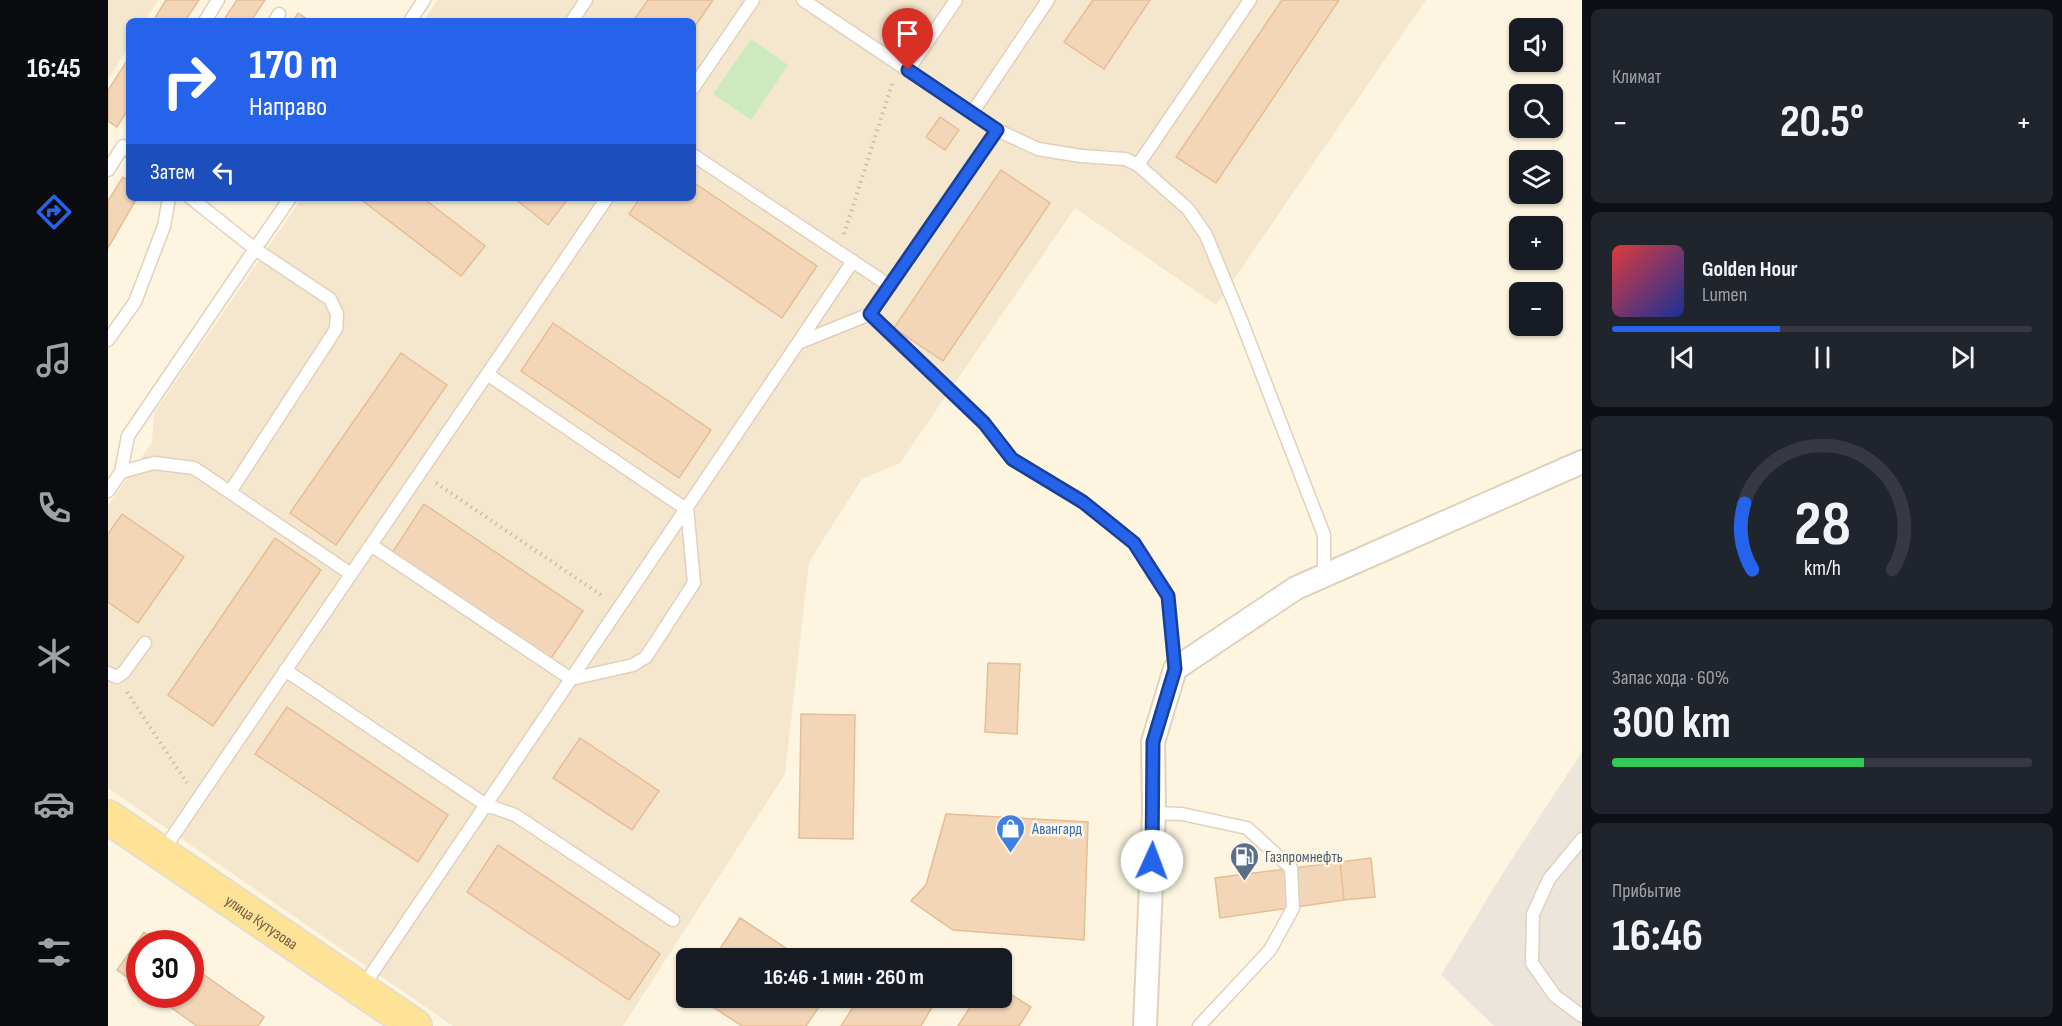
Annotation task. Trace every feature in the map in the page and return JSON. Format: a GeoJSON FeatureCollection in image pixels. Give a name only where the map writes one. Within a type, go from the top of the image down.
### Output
{"type":"FeatureCollection","features":[{"type":"Feature","properties":{"kind":"main road","name":"улица Кутузова"},"geometry":{"type":"LineString","coordinates":[[108,817],[414,1026]]}},
{"type":"Feature","properties":{"kind":"street"},"geometry":{"type":"LineString","coordinates":[[1145,1026],[1154,813],[1153,742],[1175,669],[1296,588],[1582,462]]}},
{"type":"Feature","properties":{"kind":"lane"},"geometry":{"type":"LineString","coordinates":[[207,18],[218,0]]}},
{"type":"Feature","properties":{"kind":"lane"},"geometry":{"type":"LineString","coordinates":[[412,18],[424,0]]}},
{"type":"Feature","properties":{"kind":"lane"},"geometry":{"type":"LineString","coordinates":[[574,18],[586,0]]}},
{"type":"Feature","properties":{"kind":"lane"},"geometry":{"type":"LineString","coordinates":[[696,84],[753,0]]}},
{"type":"Feature","properties":{"kind":"lane"},"geometry":{"type":"LineString","coordinates":[[803,0],[997,130],[1038,148],[1081,156],[1114,156],[1138,165],[1173,193],[1206,235],[1324,536],[1324,576]]}},
{"type":"Feature","properties":{"kind":"lane"},"geometry":{"type":"LineString","coordinates":[[903,67],[956,0]]}},
{"type":"Feature","properties":{"kind":"lane"},"geometry":{"type":"LineString","coordinates":[[972,113],[1048,0]]}},
{"type":"Feature","properties":{"kind":"lane"},"geometry":{"type":"LineString","coordinates":[[1138,165],[1250,0]]}},
{"type":"Feature","properties":{"kind":"lane"},"geometry":{"type":"LineString","coordinates":[[798,343],[870,314],[997,130]]}},
{"type":"Feature","properties":{"kind":"lane"},"geometry":{"type":"LineString","coordinates":[[108,171],[126,145]]}},
{"type":"Feature","properties":{"kind":"lane"},"geometry":{"type":"LineString","coordinates":[[696,157],[890,285]]}},
{"type":"Feature","properties":{"kind":"lane"},"geometry":{"type":"LineString","coordinates":[[108,340],[135,302],[164,226],[168,201]]}},
{"type":"Feature","properties":{"kind":"lane"},"geometry":{"type":"LineString","coordinates":[[195,201],[255,249],[330,299],[337,314],[336,329],[230,492]]}},
{"type":"Feature","properties":{"kind":"lane"},"geometry":{"type":"LineString","coordinates":[[108,490],[121,472],[128,436],[288,201]]}},
{"type":"Feature","properties":{"kind":"lane"},"geometry":{"type":"LineString","coordinates":[[161,853],[605,201]]}},
{"type":"Feature","properties":{"kind":"lane"},"geometry":{"type":"LineString","coordinates":[[361,990],[853,261]]}},
{"type":"Feature","properties":{"kind":"lane"},"geometry":{"type":"LineString","coordinates":[[870,314],[984,423],[1012,459],[1083,502],[1134,543],[1168,596],[1175,669]]}},
{"type":"Feature","properties":{"kind":"lane"},"geometry":{"type":"LineString","coordinates":[[371,544],[571,679],[639,662],[672,618],[694,583],[686,508],[487,374]]}},
{"type":"Feature","properties":{"kind":"lane"},"geometry":{"type":"LineString","coordinates":[[121,472],[154,463],[194,468],[351,574]]}},
{"type":"Feature","properties":{"kind":"lane"},"geometry":{"type":"LineString","coordinates":[[112,675],[124,672],[145,643]]}},
{"type":"Feature","properties":{"kind":"lane"},"geometry":{"type":"LineString","coordinates":[[285,670],[486,805],[515,815],[673,920]]}},
{"type":"Feature","properties":{"kind":"lane"},"geometry":{"type":"LineString","coordinates":[[1154,813],[1182,814],[1247,828],[1291,868],[1293,908],[1270,950],[1199,1026]]}},
{"type":"Feature","properties":{"kind":"lane"},"geometry":{"type":"LineString","coordinates":[[1582,839],[1549,879],[1533,914],[1532,963],[1555,996],[1582,1016]]}},
{"type":"Feature","properties":{"kind":"path"},"geometry":{"type":"LineString","coordinates":[[838,252],[903,67]]}},
{"type":"Feature","properties":{"kind":"path"},"geometry":{"type":"LineString","coordinates":[[420,472],[619,607]]}},
{"type":"Feature","properties":{"kind":"path"},"geometry":{"type":"LineString","coordinates":[[112,675],[198,799]]}},
{"type":"Feature","properties":{"kind":"shaded area"},"geometry":{"type":"Polygon","coordinates":[[[108,0],[158,0],[147,18],[126,18],[126,51],[108,80],[108,0]]]}},
{"type":"Feature","properties":{"kind":"shaded area"},"geometry":{"type":"Polygon","coordinates":[[[438,0],[1426,0],[1216,305],[1075,208],[900,463],[862,479],[809,562],[785,774],[623,1026],[453,1026],[108,788],[108,506],[152,442],[154,413],[300,201],[696,201],[696,18],[425,18],[438,0]]]}},
{"type":"Feature","properties":{"kind":"shaded area"},"geometry":{"type":"Polygon","coordinates":[[[1582,752],[1582,1026],[1494,1026],[1441,975],[1506,868],[1582,752]]]}},
{"type":"Feature","properties":{"kind":"green space"},"geometry":{"type":"Polygon","coordinates":[[[751,39],[788,65],[751,120],[713,94],[751,39]]]}},
{"type":"Feature","properties":{"kind":"building"},"geometry":{"type":"Polygon","coordinates":[[[166,0],[199,0],[187,18],[155,18],[166,0]]]}},
{"type":"Feature","properties":{"kind":"building"},"geometry":{"type":"Polygon","coordinates":[[[237,0],[265,0],[253,18],[225,18],[237,0]]]}},
{"type":"Feature","properties":{"kind":"building"},"geometry":{"type":"Polygon","coordinates":[[[648,0],[713,0],[696,25],[696,18],[635,18],[648,0]]]}},
{"type":"Feature","properties":{"kind":"building"},"geometry":{"type":"Polygon","coordinates":[[[1093,0],[1150,0],[1104,69],[1064,42],[1093,0]]]}},
{"type":"Feature","properties":{"kind":"building"},"geometry":{"type":"Polygon","coordinates":[[[1282,0],[1339,0],[1216,183],[1176,157],[1282,0]]]}},
{"type":"Feature","properties":{"kind":"building"},"geometry":{"type":"Polygon","coordinates":[[[298,13],[306,18],[295,18],[298,13]]]}},
{"type":"Feature","properties":{"kind":"building"},"geometry":{"type":"Polygon","coordinates":[[[126,63],[126,113],[117,127],[108,121],[108,90],[126,63]]]}},
{"type":"Feature","properties":{"kind":"building"},"geometry":{"type":"Polygon","coordinates":[[[940,117],[959,130],[945,150],[926,137],[940,117]]]}},
{"type":"Feature","properties":{"kind":"building"},"geometry":{"type":"Polygon","coordinates":[[[1001,170],[1050,203],[943,361],[894,328],[1001,170]]]}},
{"type":"Feature","properties":{"kind":"building"},"geometry":{"type":"Polygon","coordinates":[[[123,177],[126,179],[126,201],[135,201],[108,248],[108,201],[123,177]]]}},
{"type":"Feature","properties":{"kind":"building"},"geometry":{"type":"Polygon","coordinates":[[[696,184],[817,266],[782,318],[629,214],[638,201],[696,201],[696,184]]]}},
{"type":"Feature","properties":{"kind":"building"},"geometry":{"type":"Polygon","coordinates":[[[363,201],[427,201],[485,246],[461,276],[363,201]]]}},
{"type":"Feature","properties":{"kind":"building"},"geometry":{"type":"Polygon","coordinates":[[[518,201],[566,201],[548,225],[518,201]]]}},
{"type":"Feature","properties":{"kind":"building"},"geometry":{"type":"Polygon","coordinates":[[[553,323],[711,430],[679,478],[521,371],[553,323]]]}},
{"type":"Feature","properties":{"kind":"building"},"geometry":{"type":"Polygon","coordinates":[[[401,353],[447,385],[336,545],[290,513],[401,353]]]}},
{"type":"Feature","properties":{"kind":"building"},"geometry":{"type":"Polygon","coordinates":[[[424,504],[583,611],[550,660],[392,553],[424,504]]]}},
{"type":"Feature","properties":{"kind":"building"},"geometry":{"type":"Polygon","coordinates":[[[122,514],[184,557],[138,623],[108,602],[108,534],[122,514]]]}},
{"type":"Feature","properties":{"kind":"building"},"geometry":{"type":"Polygon","coordinates":[[[275,538],[321,570],[213,726],[168,695],[275,538]]]}},
{"type":"Feature","properties":{"kind":"building"},"geometry":{"type":"Polygon","coordinates":[[[988,663],[1020,664],[1017,734],[985,732],[988,663]]]}},
{"type":"Feature","properties":{"kind":"building"},"geometry":{"type":"Polygon","coordinates":[[[287,707],[448,815],[418,862],[255,754],[287,707]]]}},
{"type":"Feature","properties":{"kind":"building"},"geometry":{"type":"Polygon","coordinates":[[[801,714],[855,715],[853,839],[799,838],[801,714]]]}},
{"type":"Feature","properties":{"kind":"building"},"geometry":{"type":"Polygon","coordinates":[[[580,738],[659,791],[632,830],[553,778],[580,738]]]}},
{"type":"Feature","properties":{"kind":"building","name":"Авангард"},"geometry":{"type":"Polygon","coordinates":[[[946,814],[1088,822],[1084,940],[953,930],[911,901],[926,885],[946,814]]]}},
{"type":"Feature","properties":{"kind":"building"},"geometry":{"type":"Polygon","coordinates":[[[498,845],[660,954],[629,1000],[467,892],[498,845]]]}},
{"type":"Feature","properties":{"kind":"building"},"geometry":{"type":"Polygon","coordinates":[[[1371,858],[1375,897],[1344,900],[1340,862],[1371,858]]]}},
{"type":"Feature","properties":{"kind":"building"},"geometry":{"type":"Polygon","coordinates":[[[1340,862],[1344,900],[1220,918],[1215,878],[1340,862]]]}},
{"type":"Feature","properties":{"kind":"building"},"geometry":{"type":"Polygon","coordinates":[[[740,918],[786,948],[720,948],[740,918]]]}},
{"type":"Feature","properties":{"kind":"building"},"geometry":{"type":"Polygon","coordinates":[[[126,957],[126,976],[117,970],[126,957]]]}},
{"type":"Feature","properties":{"kind":"building"},"geometry":{"type":"Polygon","coordinates":[[[204,975],[264,1017],[258,1026],[197,1026],[172,1008],[204,1008],[204,975]]]}},
{"type":"Feature","properties":{"kind":"building"},"geometry":{"type":"Polygon","coordinates":[[[1012,995],[1031,1007],[1019,1026],[958,1026],[970,1008],[1012,1008],[1012,995]]]}},
{"type":"Feature","properties":{"kind":"building"},"geometry":{"type":"Polygon","coordinates":[[[714,1008],[818,1008],[806,1026],[742,1026],[714,1008]]]}},
{"type":"Feature","properties":{"kind":"building"},"geometry":{"type":"Polygon","coordinates":[[[853,1008],[931,1008],[921,1026],[841,1026],[853,1008]]]}},
{"type":"Feature","properties":{"kind":"place","name":"Авангард"},"geometry":{"type":"Point","coordinates":[1011,854]}},
{"type":"Feature","properties":{"kind":"place","name":"Газпромнефть"},"geometry":{"type":"Point","coordinates":[1244,882]}},
{"type":"Feature","properties":{"kind":"route"},"geometry":{"type":"LineString","coordinates":[[908,70],[997,130],[870,314],[984,423],[1012,459],[1083,502],[1134,543],[1168,596],[1175,669],[1153,742],[1152,861]]}}]}
